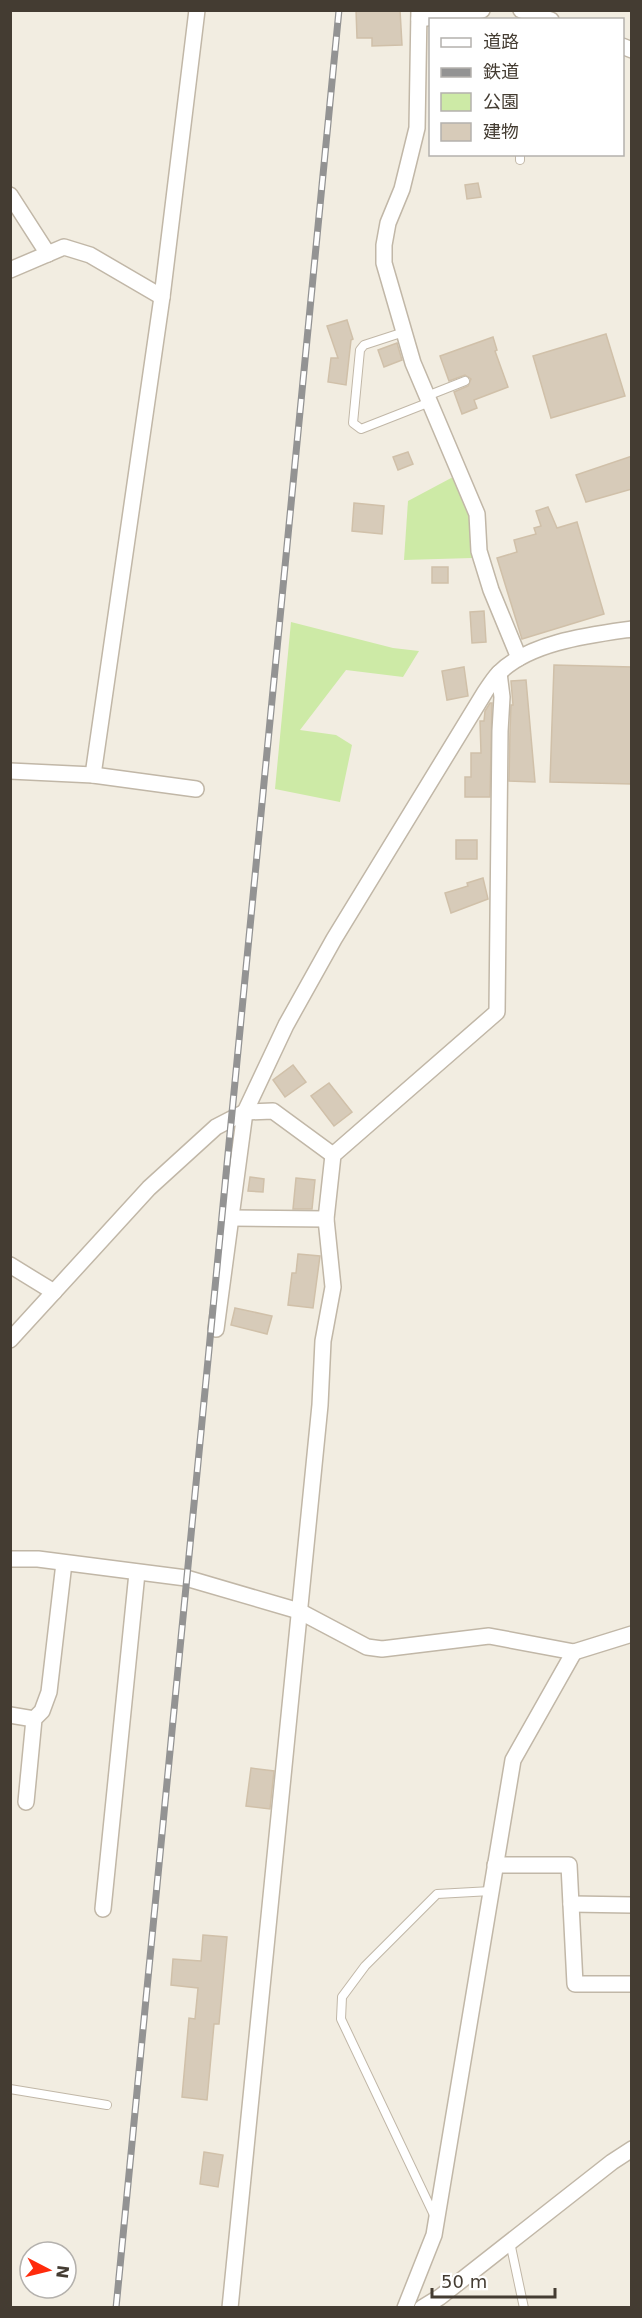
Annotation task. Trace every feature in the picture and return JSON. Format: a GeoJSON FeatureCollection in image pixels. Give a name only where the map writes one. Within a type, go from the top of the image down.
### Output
{"type":"FeatureCollection","features":[{"type":"Feature","properties":{"kind":"street"},"geometry":{"type":"LineString","coordinates":[[93,775],[162,297],[197,10]]}},
{"type":"Feature","properties":{"kind":"street"},"geometry":{"type":"LineString","coordinates":[[482,10],[419,15],[417,128],[402,189],[388,223],[384,263],[404,332],[428,399],[477,514],[479,551],[491,590],[519,658]]}},
{"type":"Feature","properties":{"kind":"street"},"geometry":{"type":"LineString","coordinates":[[522,11],[545,18]]}},
{"type":"Feature","properties":{"kind":"street"},"geometry":{"type":"LineString","coordinates":[[10,195],[48,254]]}},
{"type":"Feature","properties":{"kind":"street"},"geometry":{"type":"LineString","coordinates":[[10,270],[64,247],[90,255],[162,297]]}},
{"type":"Feature","properties":{"kind":"street"},"geometry":{"type":"LineString","coordinates":[[216,1329],[245,1113],[286,1025],[394,838],[499,673],[519,658],[540,648],[598,634],[632,629]]}},
{"type":"Feature","properties":{"kind":"street"},"geometry":{"type":"LineString","coordinates":[[230,2307],[320,1405],[323,1341],[333,1287],[326,1219],[333,1155],[497,1012],[502,697],[499,673]]}},
{"type":"Feature","properties":{"kind":"street"},"geometry":{"type":"LineString","coordinates":[[10,771],[93,775],[196,789]]}},
{"type":"Feature","properties":{"kind":"street"},"geometry":{"type":"LineString","coordinates":[[10,1340],[149,1188],[216,1127],[245,1113],[273,1111],[333,1155]]}},
{"type":"Feature","properties":{"kind":"street"},"geometry":{"type":"LineString","coordinates":[[231,1218],[326,1219]]}},
{"type":"Feature","properties":{"kind":"street"},"geometry":{"type":"LineString","coordinates":[[10,1265],[54,1292]]}},
{"type":"Feature","properties":{"kind":"street"},"geometry":{"type":"LineString","coordinates":[[10,1559],[64,1563],[186,1578],[298,1611],[367,1647],[382,1649],[489,1636],[574,1652],[632,1634]]}},
{"type":"Feature","properties":{"kind":"street"},"geometry":{"type":"LineString","coordinates":[[26,1802],[34,1719],[42,1711],[49,1692],[64,1563]]}},
{"type":"Feature","properties":{"kind":"street"},"geometry":{"type":"LineString","coordinates":[[103,1909],[137,1573]]}},
{"type":"Feature","properties":{"kind":"street"},"geometry":{"type":"LineString","coordinates":[[405,2307],[434,2235],[513,1760],[574,1652]]}},
{"type":"Feature","properties":{"kind":"street"},"geometry":{"type":"LineString","coordinates":[[10,1714],[34,1719]]}},
{"type":"Feature","properties":{"kind":"street"},"geometry":{"type":"LineString","coordinates":[[495,1865],[569,1865],[574,1984],[632,1984]]}},
{"type":"Feature","properties":{"kind":"street"},"geometry":{"type":"LineString","coordinates":[[571,1904],[632,1905]]}},
{"type":"Feature","properties":{"kind":"street"},"geometry":{"type":"LineString","coordinates":[[422,2307],[441,2302],[510,2241],[632,2149]]}},
{"type":"Feature","properties":{"kind":"lane"},"geometry":{"type":"LineString","coordinates":[[404,332],[364,345],[360,350],[353,423],[361,429],[465,381]]}},
{"type":"Feature","properties":{"kind":"lane"},"geometry":{"type":"LineString","coordinates":[[436,2219],[340,2019],[342,1997],[365,1966],[436,1894],[491,1891]]}},
{"type":"Feature","properties":{"kind":"lane"},"geometry":{"type":"LineString","coordinates":[[10,2089],[107,2105]]}},
{"type":"Feature","properties":{"kind":"lane"},"geometry":{"type":"LineString","coordinates":[[510,2241],[524,2307]]}},
{"type":"Feature","properties":{"kind":"green space"},"geometry":{"type":"Polygon","coordinates":[[[453,477],[471,513],[472,558],[404,560],[408,501],[453,477]]]}},
{"type":"Feature","properties":{"kind":"green space"},"geometry":{"type":"Polygon","coordinates":[[[291,622],[393,648],[419,651],[403,677],[346,670],[300,730],[336,735],[352,745],[340,802],[275,789],[291,622]]]}},
{"type":"Feature","properties":{"kind":"building"},"geometry":{"type":"Polygon","coordinates":[[[356,10],[400,10],[402,45],[372,46],[372,38],[357,38],[356,10]]]}},
{"type":"Feature","properties":{"kind":"building"},"geometry":{"type":"Polygon","coordinates":[[[478,183],[481,197],[467,199],[465,185],[478,183]]]}},
{"type":"Feature","properties":{"kind":"building"},"geometry":{"type":"Polygon","coordinates":[[[347,320],[353,339],[351,340],[346,385],[328,382],[331,358],[338,358],[327,326],[347,320]]]}},
{"type":"Feature","properties":{"kind":"building"},"geometry":{"type":"Polygon","coordinates":[[[606,334],[625,396],[551,418],[533,356],[606,334]]]}},
{"type":"Feature","properties":{"kind":"building"},"geometry":{"type":"Polygon","coordinates":[[[493,337],[497,350],[495,351],[508,387],[474,400],[477,408],[462,414],[454,392],[468,386],[471,379],[465,375],[449,381],[440,356],[493,337]]]}},
{"type":"Feature","properties":{"kind":"building"},"geometry":{"type":"Polygon","coordinates":[[[397,343],[402,360],[384,367],[378,350],[397,343]]]}},
{"type":"Feature","properties":{"kind":"building"},"geometry":{"type":"Polygon","coordinates":[[[408,452],[413,464],[398,470],[393,457],[408,452]]]}},
{"type":"Feature","properties":{"kind":"building"},"geometry":{"type":"Polygon","coordinates":[[[632,456],[632,489],[586,502],[576,475],[632,456]]]}},
{"type":"Feature","properties":{"kind":"building"},"geometry":{"type":"Polygon","coordinates":[[[354,503],[384,506],[382,534],[352,531],[354,503]]]}},
{"type":"Feature","properties":{"kind":"building"},"geometry":{"type":"Polygon","coordinates":[[[548,507],[557,528],[577,522],[604,614],[522,639],[497,558],[517,552],[514,540],[536,534],[534,528],[541,526],[536,511],[548,507]]]}},
{"type":"Feature","properties":{"kind":"building"},"geometry":{"type":"Polygon","coordinates":[[[432,567],[448,567],[448,583],[432,583],[432,567]]]}},
{"type":"Feature","properties":{"kind":"building"},"geometry":{"type":"Polygon","coordinates":[[[484,611],[486,642],[472,643],[470,612],[484,611]]]}},
{"type":"Feature","properties":{"kind":"building"},"geometry":{"type":"Polygon","coordinates":[[[554,665],[632,667],[632,784],[550,782],[554,665]]]}},
{"type":"Feature","properties":{"kind":"building"},"geometry":{"type":"Polygon","coordinates":[[[464,667],[468,696],[447,700],[442,671],[464,667]]]}},
{"type":"Feature","properties":{"kind":"building"},"geometry":{"type":"Polygon","coordinates":[[[526,680],[535,782],[509,781],[511,705],[513,705],[511,681],[526,680]]]}},
{"type":"Feature","properties":{"kind":"building"},"geometry":{"type":"Polygon","coordinates":[[[492,703],[490,797],[465,797],[465,777],[471,777],[471,753],[481,753],[480,721],[484,721],[485,711],[492,703]]]}},
{"type":"Feature","properties":{"kind":"building"},"geometry":{"type":"Polygon","coordinates":[[[456,840],[477,840],[477,859],[456,859],[456,840]]]}},
{"type":"Feature","properties":{"kind":"building"},"geometry":{"type":"Polygon","coordinates":[[[483,878],[488,899],[451,913],[445,893],[468,886],[467,883],[483,878]]]}},
{"type":"Feature","properties":{"kind":"building"},"geometry":{"type":"Polygon","coordinates":[[[293,1065],[306,1082],[285,1097],[273,1080],[293,1065]]]}},
{"type":"Feature","properties":{"kind":"building"},"geometry":{"type":"Polygon","coordinates":[[[329,1083],[352,1112],[334,1126],[311,1096],[329,1083]]]}},
{"type":"Feature","properties":{"kind":"building"},"geometry":{"type":"Polygon","coordinates":[[[250,1177],[264,1179],[263,1192],[248,1191],[250,1177]]]}},
{"type":"Feature","properties":{"kind":"building"},"geometry":{"type":"Polygon","coordinates":[[[296,1178],[315,1180],[312,1209],[293,1209],[296,1178]]]}},
{"type":"Feature","properties":{"kind":"building"},"geometry":{"type":"Polygon","coordinates":[[[298,1254],[320,1256],[313,1308],[288,1305],[292,1273],[296,1273],[298,1254]]]}},
{"type":"Feature","properties":{"kind":"building"},"geometry":{"type":"Polygon","coordinates":[[[235,1308],[272,1316],[267,1334],[231,1325],[235,1308]]]}},
{"type":"Feature","properties":{"kind":"building"},"geometry":{"type":"Polygon","coordinates":[[[251,1768],[274,1771],[270,1809],[246,1806],[251,1768]]]}},
{"type":"Feature","properties":{"kind":"building"},"geometry":{"type":"Polygon","coordinates":[[[203,1935],[227,1937],[219,2024],[214,2024],[207,2100],[182,2097],[189,2018],[195,2019],[198,1988],[171,1985],[173,1959],[201,1961],[203,1935]]]}},
{"type":"Feature","properties":{"kind":"building"},"geometry":{"type":"Polygon","coordinates":[[[204,2152],[223,2155],[218,2187],[200,2184],[204,2152]]]}},
{"type":"Feature","properties":{"kind":"railway"},"geometry":{"type":"LineString","coordinates":[[116,2308],[339,10]]}}]}
